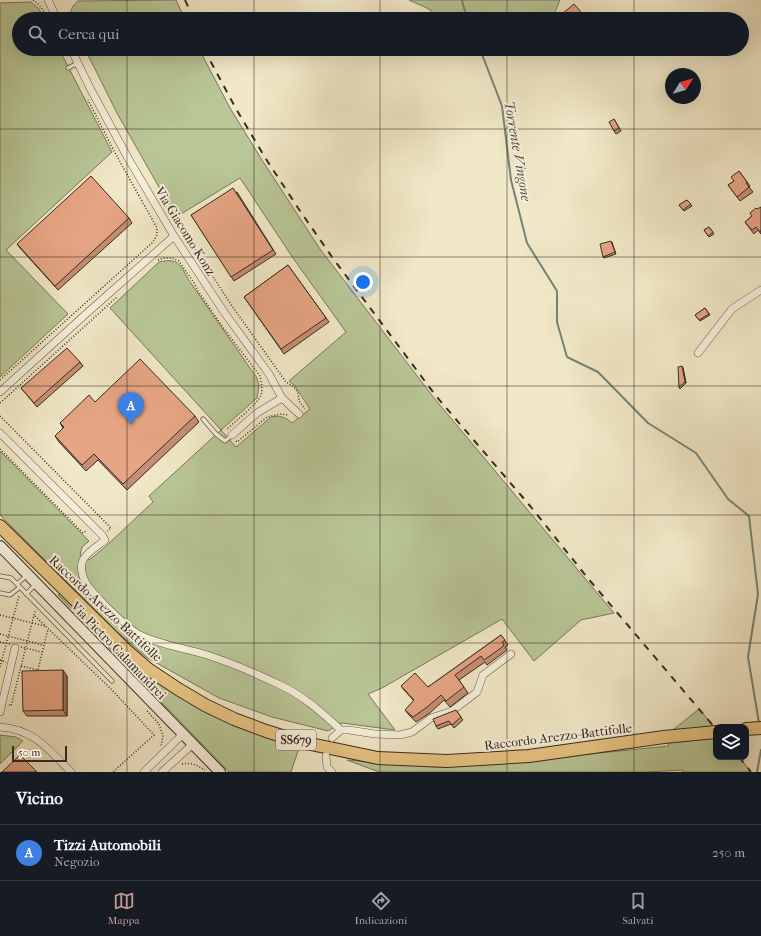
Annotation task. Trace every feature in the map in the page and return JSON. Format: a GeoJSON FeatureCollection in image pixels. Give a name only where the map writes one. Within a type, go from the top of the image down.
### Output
{"type":"FeatureCollection","features":[{"type":"Feature","properties":{"kind":"main road","name":"Raccordo Arezzo-Battifolle"},"geometry":{"type":"LineString","coordinates":[[0,526],[126,650],[148,669],[205,705],[234,719],[301,742],[378,758],[447,762],[529,756],[664,737],[713,732]]}},
{"type":"Feature","properties":{"kind":"main road","name":"Via Pietro Calamandrei"},"geometry":{"type":"LineString","coordinates":[[0,546],[220,772]]}},
{"type":"Feature","properties":{"kind":"main road"},"geometry":{"type":"LineString","coordinates":[[749,729],[761,728]]}},
{"type":"Feature","properties":{"kind":"street"},"geometry":{"type":"LineString","coordinates":[[48,0],[54,12]]}},
{"type":"Feature","properties":{"kind":"street","name":"Via Giacomo Konz"},"geometry":{"type":"LineString","coordinates":[[74,56],[128,158],[174,236],[224,312],[268,374],[282,398],[299,414]]}},
{"type":"Feature","properties":{"kind":"street"},"geometry":{"type":"LineString","coordinates":[[0,392],[174,236]]}},
{"type":"Feature","properties":{"kind":"street"},"geometry":{"type":"LineString","coordinates":[[698,353],[732,309],[761,290]]}},
{"type":"Feature","properties":{"kind":"street"},"geometry":{"type":"LineString","coordinates":[[232,435],[257,413],[282,398]]}},
{"type":"Feature","properties":{"kind":"street"},"geometry":{"type":"LineString","coordinates":[[0,433],[102,535],[105,540],[86,555],[82,562],[84,580],[126,626],[138,634],[150,639],[208,656],[281,685],[300,695],[341,730],[400,736],[412,732],[431,718],[452,711],[477,692],[483,675],[511,654]]}},
{"type":"Feature","properties":{"kind":"street"},"geometry":{"type":"LineString","coordinates":[[0,712],[15,648]]}},
{"type":"Feature","properties":{"kind":"street"},"geometry":{"type":"LineString","coordinates":[[0,727],[24,731],[38,740],[73,770]]}},
{"type":"Feature","properties":{"kind":"street"},"geometry":{"type":"LineString","coordinates":[[332,738],[341,730]]}},
{"type":"Feature","properties":{"kind":"street"},"geometry":{"type":"LineString","coordinates":[[144,772],[183,734]]}},
{"type":"Feature","properties":{"kind":"street"},"geometry":{"type":"LineString","coordinates":[[162,772],[193,744]]}},
{"type":"Feature","properties":{"kind":"street"},"geometry":{"type":"LineString","coordinates":[[326,756],[327,767],[332,772]]}},
{"type":"Feature","properties":{"kind":"lane"},"geometry":{"type":"LineString","coordinates":[[68,68],[78,63]]}},
{"type":"Feature","properties":{"kind":"lane"},"geometry":{"type":"LineString","coordinates":[[203,419],[216,434],[225,441],[232,435]]}},
{"type":"Feature","properties":{"kind":"lane"},"geometry":{"type":"LineString","coordinates":[[0,593],[10,595],[28,574]]}},
{"type":"Feature","properties":{"kind":"lane"},"geometry":{"type":"LineString","coordinates":[[0,576],[11,578],[112,681]]}},
{"type":"Feature","properties":{"kind":"lane"},"geometry":{"type":"LineString","coordinates":[[26,594],[37,584]]}},
{"type":"Feature","properties":{"kind":"path"},"geometry":{"type":"LineString","coordinates":[[33,0],[44,12]]}},
{"type":"Feature","properties":{"kind":"path"},"geometry":{"type":"LineString","coordinates":[[0,380],[153,242],[157,235],[157,228],[101,128]]}},
{"type":"Feature","properties":{"kind":"path"},"geometry":{"type":"LineString","coordinates":[[158,260],[172,258],[179,261],[222,326],[260,376],[262,386],[261,395],[256,402],[227,429],[237,442],[267,416],[280,414],[289,415],[292,418],[305,409],[299,401],[298,393],[294,387],[286,382],[232,306],[166,204]]}},
{"type":"Feature","properties":{"kind":"path"},"geometry":{"type":"LineString","coordinates":[[0,404],[119,296]]}},
{"type":"Feature","properties":{"kind":"path"},"geometry":{"type":"LineString","coordinates":[[0,416],[72,490]]}},
{"type":"Feature","properties":{"kind":"path"},"geometry":{"type":"LineString","coordinates":[[0,667],[19,594]]}},
{"type":"Feature","properties":{"kind":"path"},"geometry":{"type":"LineString","coordinates":[[6,705],[11,706],[36,611]]}},
{"type":"Feature","properties":{"kind":"path"},"geometry":{"type":"LineString","coordinates":[[0,615],[45,626]]}},
{"type":"Feature","properties":{"kind":"path"},"geometry":{"type":"LineString","coordinates":[[35,616],[111,689],[154,735],[113,772]]}},
{"type":"Feature","properties":{"kind":"path"},"geometry":{"type":"LineString","coordinates":[[1,660],[38,670],[48,628]]}},
{"type":"Feature","properties":{"kind":"path"},"geometry":{"type":"LineString","coordinates":[[0,634],[44,645]]}},
{"type":"Feature","properties":{"kind":"path"},"geometry":{"type":"LineString","coordinates":[[179,765],[189,763],[199,766],[208,772]]}},
{"type":"Feature","properties":{"kind":"green space"},"geometry":{"type":"Polygon","coordinates":[[[176,0],[182,12],[71,12],[78,1],[176,0]]]}},
{"type":"Feature","properties":{"kind":"green space"},"geometry":{"type":"Polygon","coordinates":[[[409,0],[560,0],[555,12],[432,12],[409,0]]]}},
{"type":"Feature","properties":{"kind":"green space"},"geometry":{"type":"Polygon","coordinates":[[[31,2],[39,9],[40,12],[12,12],[12,56],[63,56],[112,152],[6,250],[68,314],[0,377],[0,3],[31,2]]]}},
{"type":"Feature","properties":{"kind":"green space"},"geometry":{"type":"Polygon","coordinates":[[[88,56],[203,56],[230,108],[320,249],[434,398],[614,613],[581,620],[534,661],[502,619],[382,688],[368,694],[395,730],[342,723],[328,731],[272,717],[219,698],[146,657],[117,632],[0,515],[0,451],[89,541],[82,547],[80,555],[89,560],[153,502],[149,496],[221,430],[236,447],[271,417],[282,417],[292,423],[310,409],[295,386],[289,381],[346,332],[293,258],[240,178],[176,217],[118,115],[88,56]]]}},
{"type":"Feature","properties":{"kind":"green space"},"geometry":{"type":"Polygon","coordinates":[[[174,261],[183,269],[188,279],[257,378],[259,386],[257,398],[221,430],[110,308],[159,262],[174,261]]]}},
{"type":"Feature","properties":{"kind":"green space"},"geometry":{"type":"Polygon","coordinates":[[[61,593],[163,686],[208,714],[245,730],[299,748],[291,772],[229,772],[58,595],[61,593]]]}},
{"type":"Feature","properties":{"kind":"green space"},"geometry":{"type":"Polygon","coordinates":[[[699,709],[713,725],[713,760],[741,760],[751,772],[683,772],[683,770],[646,772],[379,772],[347,760],[435,767],[490,764],[669,746],[664,737],[699,709]]]}},
{"type":"Feature","properties":{"kind":"green space"},"geometry":{"type":"Polygon","coordinates":[[[0,735],[16,737],[23,741],[0,764],[0,735]]]}},
{"type":"Feature","properties":{"kind":"building"},"geometry":{"type":"Polygon","coordinates":[[[574,4],[581,12],[564,12],[574,4]]]}},
{"type":"Feature","properties":{"kind":"building"},"geometry":{"type":"Polygon","coordinates":[[[614,119],[619,128],[614,131],[609,122],[614,119]]]}},
{"type":"Feature","properties":{"kind":"building"},"geometry":{"type":"Polygon","coordinates":[[[739,171],[749,187],[737,197],[728,185],[734,181],[731,177],[739,171]]]}},
{"type":"Feature","properties":{"kind":"building"},"geometry":{"type":"Polygon","coordinates":[[[91,176],[129,218],[55,286],[17,244],[91,176]]]}},
{"type":"Feature","properties":{"kind":"building"},"geometry":{"type":"Polygon","coordinates":[[[233,188],[273,250],[231,277],[191,215],[233,188]]]}},
{"type":"Feature","properties":{"kind":"building"},"geometry":{"type":"Polygon","coordinates":[[[687,200],[691,204],[683,210],[679,205],[687,200]]]}},
{"type":"Feature","properties":{"kind":"building"},"geometry":{"type":"Polygon","coordinates":[[[761,207],[760,232],[756,227],[752,230],[745,222],[752,216],[750,213],[756,208],[761,207]]]}},
{"type":"Feature","properties":{"kind":"building"},"geometry":{"type":"Polygon","coordinates":[[[709,227],[713,232],[708,236],[704,230],[709,227]]]}},
{"type":"Feature","properties":{"kind":"building"},"geometry":{"type":"Polygon","coordinates":[[[611,241],[615,252],[603,257],[600,244],[611,241]]]}},
{"type":"Feature","properties":{"kind":"building"},"geometry":{"type":"Polygon","coordinates":[[[288,265],[326,318],[281,349],[244,297],[288,265]]]}},
{"type":"Feature","properties":{"kind":"building"},"geometry":{"type":"Polygon","coordinates":[[[705,308],[709,314],[699,320],[695,315],[705,308]]]}},
{"type":"Feature","properties":{"kind":"building"},"geometry":{"type":"Polygon","coordinates":[[[67,348],[80,362],[34,403],[21,388],[67,348]]]}},
{"type":"Feature","properties":{"kind":"building"},"geometry":{"type":"Polygon","coordinates":[[[140,359],[195,416],[123,484],[94,454],[82,465],[55,436],[64,427],[60,423],[89,395],[95,402],[140,359]]]}},
{"type":"Feature","properties":{"kind":"building"},"geometry":{"type":"Polygon","coordinates":[[[682,366],[685,382],[679,387],[678,367],[682,366]]]}},
{"type":"Feature","properties":{"kind":"building"},"geometry":{"type":"Polygon","coordinates":[[[501,635],[505,640],[502,642],[504,645],[501,648],[484,660],[481,656],[455,675],[464,687],[446,701],[441,695],[413,717],[405,710],[414,700],[401,686],[415,673],[428,687],[501,635]]]}},
{"type":"Feature","properties":{"kind":"building"},"geometry":{"type":"Polygon","coordinates":[[[63,670],[63,710],[23,711],[22,671],[63,670]]]}},
{"type":"Feature","properties":{"kind":"building"},"geometry":{"type":"Polygon","coordinates":[[[456,710],[461,717],[452,725],[449,721],[436,726],[433,719],[456,710]]]}},
{"type":"Feature","properties":{"kind":"building"},"geometry":{"type":"Polygon","coordinates":[[[20,755],[37,772],[2,772],[20,755]]]}},
{"type":"Feature","properties":{"kind":"waterway","name":"Torrente Vingone"},"geometry":{"type":"LineString","coordinates":[[462,0],[466,12]]}},
{"type":"Feature","properties":{"kind":"waterway","name":"Torrente Vingone"},"geometry":{"type":"LineString","coordinates":[[483,56],[502,106],[511,180],[527,243],[557,291],[557,322],[567,357],[598,372],[648,423],[696,453],[728,499],[749,516],[758,594],[748,657],[759,723]]}},
{"type":"Feature","properties":{"kind":"waterway","name":"Torrente Vingone"},"geometry":{"type":"LineString","coordinates":[[757,772],[761,750]]}},
{"type":"Feature","properties":{"kind":"railway"},"geometry":{"type":"LineString","coordinates":[[185,0],[191,12]]}},
{"type":"Feature","properties":{"kind":"railway"},"geometry":{"type":"LineString","coordinates":[[208,56],[235,107],[266,159],[298,208],[332,257],[436,396],[531,507],[586,576],[713,725]]}},
{"type":"Feature","properties":{"kind":"railway"},"geometry":{"type":"LineString","coordinates":[[741,760],[751,772]]}},
{"type":"Feature","properties":{"kind":"place","name":"Tizzi Automobili"},"geometry":{"type":"Point","coordinates":[131,425]}}]}
